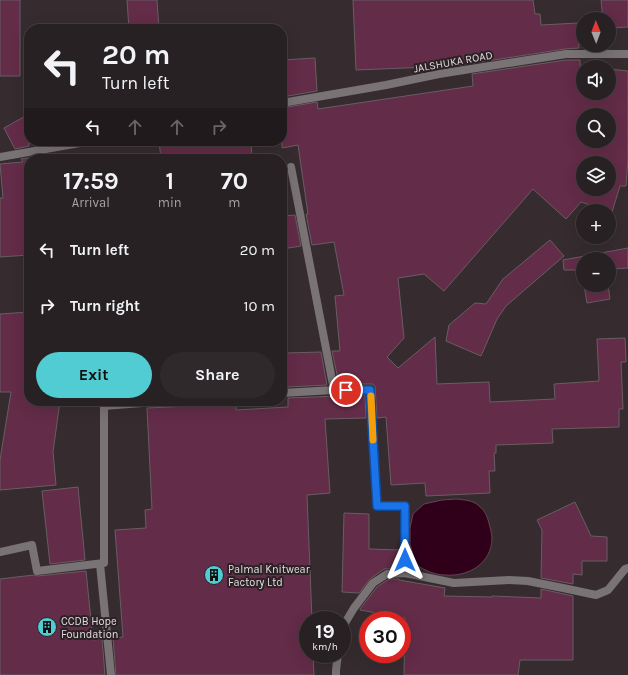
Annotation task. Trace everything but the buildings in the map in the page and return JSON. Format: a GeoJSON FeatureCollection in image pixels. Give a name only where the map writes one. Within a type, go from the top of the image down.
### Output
{"type":"FeatureCollection","features":[{"type":"Feature","properties":{"kind":"street","name":"JALSHUKA ROAD"},"geometry":{"type":"LineString","coordinates":[[287,102],[439,74],[566,54],[628,54]]}},
{"type":"Feature","properties":{"kind":"street"},"geometry":{"type":"LineString","coordinates":[[0,157],[63,146]]}},
{"type":"Feature","properties":{"kind":"street"},"geometry":{"type":"LineString","coordinates":[[291,167],[334,390]]}},
{"type":"Feature","properties":{"kind":"street"},"geometry":{"type":"LineString","coordinates":[[287,393],[370,390],[377,506],[405,506],[405,573]]}},
{"type":"Feature","properties":{"kind":"street"},"geometry":{"type":"LineString","coordinates":[[0,552],[32,545],[37,571],[104,563],[104,406]]}},
{"type":"Feature","properties":{"kind":"street"},"geometry":{"type":"LineString","coordinates":[[100,564],[111,675]]}},
{"type":"Feature","properties":{"kind":"street"},"geometry":{"type":"LineString","coordinates":[[351,613],[373,583],[387,574],[405,573],[454,583],[509,580],[528,581],[596,595],[608,590],[625,569],[628,568]]}},
{"type":"Feature","properties":{"kind":"street"},"geometry":{"type":"LineString","coordinates":[[336,675],[337,663]]}},
{"type":"Feature","properties":{"kind":"shaded area"},"geometry":{"type":"Polygon","coordinates":[[[456,499],[477,504],[483,510],[491,533],[491,548],[483,562],[470,571],[454,575],[441,575],[433,573],[416,565],[410,544],[410,528],[413,514],[424,504],[456,499]]]}},
{"type":"Feature","properties":{"kind":"slow traffic"},"geometry":{"type":"LineString","coordinates":[[371,396],[373,440]]}},
{"type":"Feature","properties":{"kind":"place","name":"Palmal Knitwear Factory Ltd"},"geometry":{"type":"Point","coordinates":[214,575]}},
{"type":"Feature","properties":{"kind":"place","name":"CCDB Hope Foundation"},"geometry":{"type":"Point","coordinates":[47,627]}},
{"type":"Feature","properties":{"kind":"route"},"geometry":{"type":"LineString","coordinates":[[346,390],[370,390],[377,506],[405,506],[405,560]]}}]}
